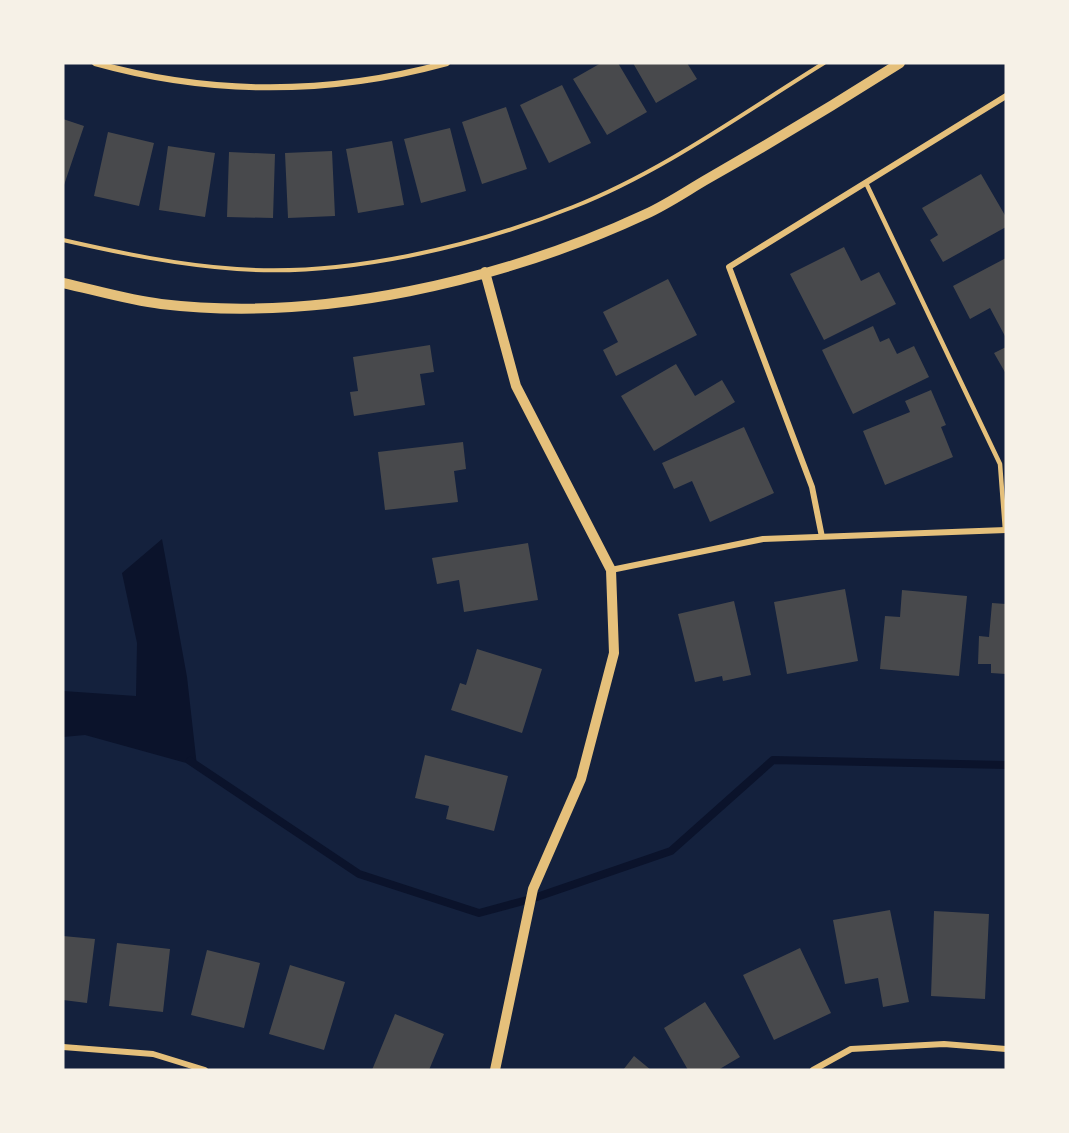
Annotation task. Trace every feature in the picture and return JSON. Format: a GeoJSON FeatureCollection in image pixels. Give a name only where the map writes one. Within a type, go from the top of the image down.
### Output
{"type":"FeatureCollection","features":[{"type":"Feature","properties":{"kind":"street"},"geometry":{"type":"LineString","coordinates":[[95,63],[168,80],[250,88],[352,83],[447,63]]}},
{"type":"Feature","properties":{"kind":"street"},"geometry":{"type":"LineString","coordinates":[[63,283],[160,304],[233,308],[298,305],[439,287],[485,272],[519,265],[648,213],[775,141],[900,63]]}},
{"type":"Feature","properties":{"kind":"street"},"geometry":{"type":"LineString","coordinates":[[822,537],[812,487],[729,267],[1006,96]]}},
{"type":"Feature","properties":{"kind":"street"},"geometry":{"type":"LineString","coordinates":[[485,272],[516,386],[610,570],[614,653],[581,779],[533,889],[495,1070]]}},
{"type":"Feature","properties":{"kind":"street"},"geometry":{"type":"LineString","coordinates":[[610,570],[763,539],[1005,530]]}},
{"type":"Feature","properties":{"kind":"street"},"geometry":{"type":"LineString","coordinates":[[813,1070],[851,1049],[944,1044],[1006,1049]]}},
{"type":"Feature","properties":{"kind":"street"},"geometry":{"type":"LineString","coordinates":[[63,1047],[153,1054],[205,1070]]}},
{"type":"Feature","properties":{"kind":"lane"},"geometry":{"type":"LineString","coordinates":[[866,183],[1000,464],[1005,530]]}},
{"type":"Feature","properties":{"kind":"path"},"geometry":{"type":"LineString","coordinates":[[63,240],[138,257],[238,269],[303,269],[394,259],[491,236],[574,207],[646,172],[824,63]]}},
{"type":"Feature","properties":{"kind":"water"},"geometry":{"type":"Polygon","coordinates":[[[162,539],[187,677],[197,766],[85,735],[63,737],[63,691],[136,696],[137,643],[122,573],[162,539]]]}},
{"type":"Feature","properties":{"kind":"building"},"geometry":{"type":"Polygon","coordinates":[[[601,63],[618,63],[647,112],[607,135],[573,79],[601,63]]]}},
{"type":"Feature","properties":{"kind":"building"},"geometry":{"type":"Polygon","coordinates":[[[633,63],[687,63],[697,79],[656,103],[633,63]]]}},
{"type":"Feature","properties":{"kind":"building"},"geometry":{"type":"Polygon","coordinates":[[[562,85],[591,143],[549,163],[520,105],[562,85]]]}},
{"type":"Feature","properties":{"kind":"building"},"geometry":{"type":"Polygon","coordinates":[[[506,107],[527,169],[482,184],[462,122],[506,107]]]}},
{"type":"Feature","properties":{"kind":"building"},"geometry":{"type":"Polygon","coordinates":[[[63,119],[84,126],[63,188],[63,119]]]}},
{"type":"Feature","properties":{"kind":"building"},"geometry":{"type":"Polygon","coordinates":[[[450,128],[466,191],[421,203],[404,139],[450,128]]]}},
{"type":"Feature","properties":{"kind":"building"},"geometry":{"type":"Polygon","coordinates":[[[108,132],[154,143],[139,206],[94,196],[108,132]]]}},
{"type":"Feature","properties":{"kind":"building"},"geometry":{"type":"Polygon","coordinates":[[[392,141],[404,205],[358,213],[346,149],[392,141]]]}},
{"type":"Feature","properties":{"kind":"building"},"geometry":{"type":"Polygon","coordinates":[[[168,146],[215,153],[205,217],[159,210],[168,146]]]}},
{"type":"Feature","properties":{"kind":"building"},"geometry":{"type":"Polygon","coordinates":[[[332,151],[335,216],[288,218],[285,153],[332,151]]]}},
{"type":"Feature","properties":{"kind":"building"},"geometry":{"type":"Polygon","coordinates":[[[229,152],[275,154],[273,218],[227,217],[229,152]]]}},
{"type":"Feature","properties":{"kind":"building"},"geometry":{"type":"Polygon","coordinates":[[[981,174],[1006,217],[1006,227],[943,262],[930,240],[938,235],[922,208],[981,174]]]}},
{"type":"Feature","properties":{"kind":"building"},"geometry":{"type":"Polygon","coordinates":[[[844,247],[861,281],[879,272],[896,304],[824,340],[790,274],[844,247]]]}},
{"type":"Feature","properties":{"kind":"building"},"geometry":{"type":"Polygon","coordinates":[[[1006,258],[1006,338],[990,308],[970,319],[953,286],[1006,258]]]}},
{"type":"Feature","properties":{"kind":"building"},"geometry":{"type":"Polygon","coordinates":[[[668,279],[697,335],[616,376],[603,350],[618,342],[603,312],[668,279]]]}},
{"type":"Feature","properties":{"kind":"building"},"geometry":{"type":"Polygon","coordinates":[[[873,326],[880,342],[889,338],[897,354],[914,346],[929,377],[853,414],[822,350],[873,326]]]}},
{"type":"Feature","properties":{"kind":"building"},"geometry":{"type":"Polygon","coordinates":[[[430,345],[434,372],[420,374],[425,405],[354,416],[350,392],[358,391],[353,357],[430,345]]]}},
{"type":"Feature","properties":{"kind":"building"},"geometry":{"type":"Polygon","coordinates":[[[1006,347],[1006,374],[994,353],[1006,347]]]}},
{"type":"Feature","properties":{"kind":"building"},"geometry":{"type":"Polygon","coordinates":[[[676,364],[695,396],[722,380],[735,402],[654,451],[621,396],[676,364]]]}},
{"type":"Feature","properties":{"kind":"building"},"geometry":{"type":"Polygon","coordinates":[[[931,390],[946,425],[941,427],[953,457],[885,485],[863,431],[910,412],[905,401],[931,390]]]}},
{"type":"Feature","properties":{"kind":"building"},"geometry":{"type":"Polygon","coordinates":[[[744,427],[774,493],[710,522],[692,481],[674,489],[662,463],[744,427]]]}},
{"type":"Feature","properties":{"kind":"building"},"geometry":{"type":"Polygon","coordinates":[[[463,442],[466,469],[454,471],[458,502],[385,510],[378,452],[463,442]]]}},
{"type":"Feature","properties":{"kind":"building"},"geometry":{"type":"Polygon","coordinates":[[[528,543],[538,600],[464,612],[459,580],[437,584],[432,558],[528,543]]]}},
{"type":"Feature","properties":{"kind":"building"},"geometry":{"type":"Polygon","coordinates":[[[845,589],[858,661],[787,674],[774,602],[845,589]]]}},
{"type":"Feature","properties":{"kind":"building"},"geometry":{"type":"Polygon","coordinates":[[[902,590],[967,596],[959,676],[880,669],[885,616],[900,617],[902,590]]]}},
{"type":"Feature","properties":{"kind":"building"},"geometry":{"type":"Polygon","coordinates":[[[734,601],[751,675],[723,681],[722,676],[695,682],[678,614],[734,601]]]}},
{"type":"Feature","properties":{"kind":"building"},"geometry":{"type":"Polygon","coordinates":[[[992,603],[1006,604],[1006,674],[991,673],[991,664],[978,664],[979,636],[989,637],[992,603]]]}},
{"type":"Feature","properties":{"kind":"building"},"geometry":{"type":"Polygon","coordinates":[[[477,649],[542,669],[522,733],[451,710],[460,683],[466,685],[477,649]]]}},
{"type":"Feature","properties":{"kind":"building"},"geometry":{"type":"Polygon","coordinates":[[[425,755],[508,776],[494,831],[446,819],[449,806],[415,798],[425,755]]]}},
{"type":"Feature","properties":{"kind":"building"},"geometry":{"type":"Polygon","coordinates":[[[890,910],[909,1002],[883,1007],[878,978],[845,984],[833,920],[890,910]]]}},
{"type":"Feature","properties":{"kind":"building"},"geometry":{"type":"Polygon","coordinates":[[[934,911],[989,914],[985,999],[931,996],[934,911]]]}},
{"type":"Feature","properties":{"kind":"building"},"geometry":{"type":"Polygon","coordinates":[[[63,936],[95,939],[87,1003],[63,1000],[63,936]]]}},
{"type":"Feature","properties":{"kind":"building"},"geometry":{"type":"Polygon","coordinates":[[[117,943],[170,949],[163,1012],[109,1006],[117,943]]]}},
{"type":"Feature","properties":{"kind":"building"},"geometry":{"type":"Polygon","coordinates":[[[800,948],[831,1013],[774,1040],[743,975],[800,948]]]}},
{"type":"Feature","properties":{"kind":"building"},"geometry":{"type":"Polygon","coordinates":[[[207,950],[260,963],[244,1028],[191,1015],[207,950]]]}},
{"type":"Feature","properties":{"kind":"building"},"geometry":{"type":"Polygon","coordinates":[[[290,965],[345,982],[324,1050],[269,1034],[290,965]]]}},
{"type":"Feature","properties":{"kind":"building"},"geometry":{"type":"Polygon","coordinates":[[[705,1002],[740,1057],[718,1070],[688,1070],[664,1028],[705,1002]]]}},
{"type":"Feature","properties":{"kind":"building"},"geometry":{"type":"Polygon","coordinates":[[[395,1014],[444,1034],[429,1070],[372,1070],[395,1014]]]}},
{"type":"Feature","properties":{"kind":"building"},"geometry":{"type":"Polygon","coordinates":[[[634,1056],[651,1070],[623,1070],[634,1056]]]}},
{"type":"Feature","properties":{"kind":"waterway"},"geometry":{"type":"LineString","coordinates":[[190,761],[359,874],[479,913],[531,899],[671,851],[773,760],[1006,765]]}}]}
